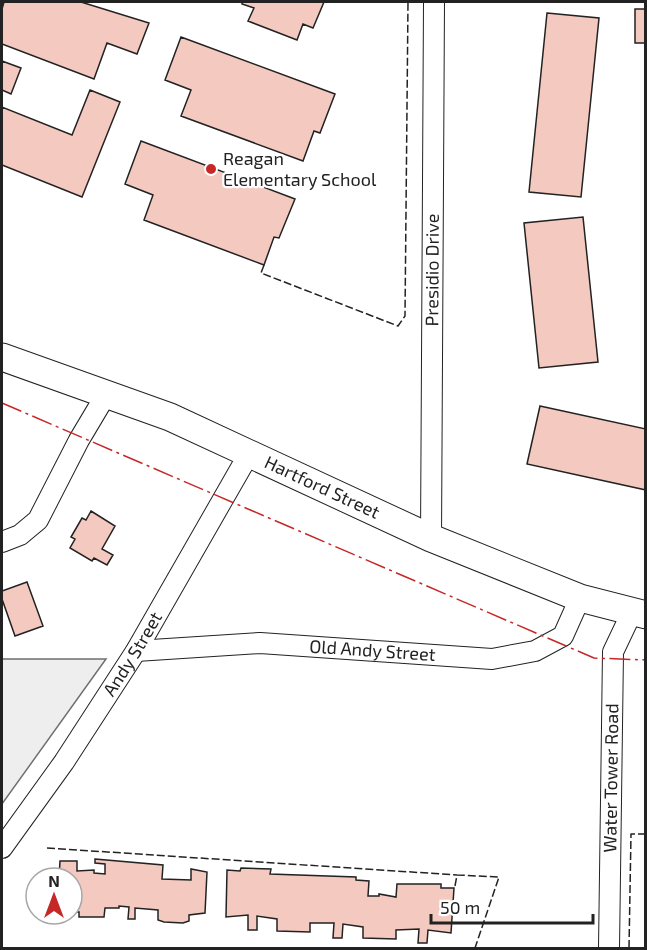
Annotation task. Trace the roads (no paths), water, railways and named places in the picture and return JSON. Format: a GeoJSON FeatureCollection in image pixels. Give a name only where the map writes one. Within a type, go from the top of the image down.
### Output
{"type":"FeatureCollection","features":[{"type":"Feature","properties":{"kind":"street","name":"Presidio Drive"},"geometry":{"type":"LineString","coordinates":[[431,538],[434,2]]}},
{"type":"Feature","properties":{"kind":"street","name":"Hartford Street"},"geometry":{"type":"LineString","coordinates":[[2,357],[107,393],[250,452],[431,538],[580,598],[638,613]]}},
{"type":"Feature","properties":{"kind":"street"},"geometry":{"type":"LineString","coordinates":[[2,542],[20,535],[38,520],[79,440],[107,393]]}},
{"type":"Feature","properties":{"kind":"street","name":"Andy Street"},"geometry":{"type":"LineString","coordinates":[[2,848],[64,762],[136,651],[250,452]]}},
{"type":"Feature","properties":{"kind":"street","name":"Old Andy Street"},"geometry":{"type":"LineString","coordinates":[[136,651],[260,643],[492,659],[535,651],[563,636],[580,598]]}},
{"type":"Feature","properties":{"kind":"street","name":"Water Tower Road"},"geometry":{"type":"LineString","coordinates":[[609,948],[613,652],[638,613]]}},
{"type":"Feature","properties":{"kind":"place","name":"Reagan Elementary School"},"geometry":{"type":"Point","coordinates":[211,169]}}]}
